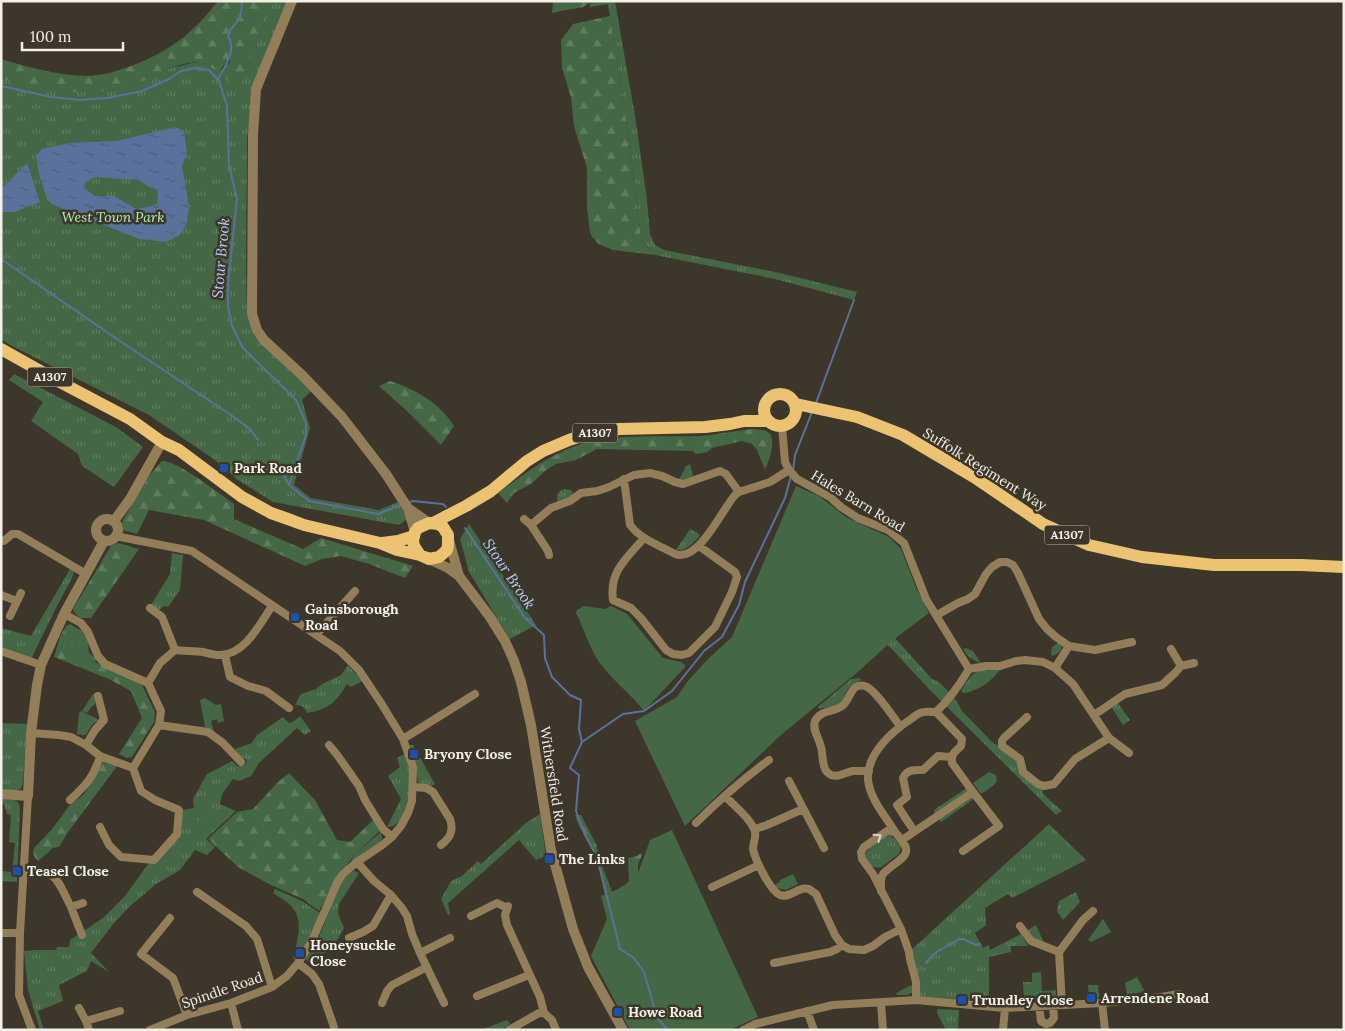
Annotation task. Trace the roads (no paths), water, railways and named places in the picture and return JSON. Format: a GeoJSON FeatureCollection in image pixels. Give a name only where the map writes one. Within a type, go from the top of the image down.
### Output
{"type":"FeatureCollection","features":[{"type":"Feature","properties":{"kind":"main road","name":"A1307"},"geometry":{"type":"LineString","coordinates":[[1,349],[130,419],[162,442],[178,450],[242,497],[271,513],[304,525],[380,543],[397,550],[425,557]]}},
{"type":"Feature","properties":{"kind":"main road"},"geometry":{"type":"LineString","coordinates":[[778,394],[784,394],[791,398],[795,410],[792,420],[787,424],[782,426],[769,421],[744,421],[764,406],[768,399],[778,394]]}},
{"type":"Feature","properties":{"kind":"main road"},"geometry":{"type":"LineString","coordinates":[[764,406],[765,414],[769,421]]}},
{"type":"Feature","properties":{"kind":"main road","name":"Suffolk Regiment Way"},"geometry":{"type":"LineString","coordinates":[[795,410],[814,410],[857,417],[903,435],[974,477],[1043,524],[1089,545],[1142,557],[1214,565],[1344,567]]}},
{"type":"Feature","properties":{"kind":"main road","name":"A1307"},"geometry":{"type":"LineString","coordinates":[[466,506],[491,491],[543,451],[584,435],[618,429],[705,427],[744,421]]}},
{"type":"Feature","properties":{"kind":"main road"},"geometry":{"type":"LineString","coordinates":[[431,523],[466,506]]}},
{"type":"Feature","properties":{"kind":"main road"},"geometry":{"type":"LineString","coordinates":[[414,534],[414,546],[425,557],[439,557],[446,550],[453,523],[466,506]]}},
{"type":"Feature","properties":{"kind":"main road","name":"A1307"},"geometry":{"type":"LineString","coordinates":[[380,543],[398,541],[414,534],[418,528],[431,523]]}},
{"type":"Feature","properties":{"kind":"main road"},"geometry":{"type":"LineString","coordinates":[[431,523],[443,527],[449,538]]}},
{"type":"Feature","properties":{"kind":"street"},"geometry":{"type":"LineString","coordinates":[[292,1],[256,89],[253,135],[252,314],[257,330],[264,340],[316,388],[342,417],[386,474],[406,504],[414,534]]}},
{"type":"Feature","properties":{"kind":"street"},"geometry":{"type":"LineString","coordinates":[[624,479],[630,525],[634,530],[644,538],[677,554],[691,552],[699,546],[735,495],[770,482],[789,470],[785,462],[782,426]]}},
{"type":"Feature","properties":{"kind":"street"},"geometry":{"type":"LineString","coordinates":[[114,521],[130,498],[162,442]]}},
{"type":"Feature","properties":{"kind":"street","name":"Hales Barn Road"},"geometry":{"type":"LineString","coordinates":[[789,470],[798,479],[830,497],[858,518],[888,530],[904,543],[926,599],[969,669]]}},
{"type":"Feature","properties":{"kind":"street"},"geometry":{"type":"LineString","coordinates":[[531,525],[551,508],[570,502],[581,493],[598,491],[634,475],[650,473],[683,484],[720,471],[726,474],[740,492]]}},
{"type":"Feature","properties":{"kind":"street"},"geometry":{"type":"LineString","coordinates":[[406,504],[431,523]]}},
{"type":"Feature","properties":{"kind":"street"},"geometry":{"type":"LineString","coordinates":[[103,519],[114,521],[118,528],[116,536],[110,540],[104,540],[98,536],[96,526],[100,521],[103,519]]}},
{"type":"Feature","properties":{"kind":"street"},"geometry":{"type":"LineString","coordinates":[[524,519],[531,525],[548,551],[549,556]]}},
{"type":"Feature","properties":{"kind":"street"},"geometry":{"type":"LineString","coordinates":[[1,540],[4,541],[12,534],[18,534],[86,574]]}},
{"type":"Feature","properties":{"kind":"street","name":"Spindle Road"},"geometry":{"type":"LineString","coordinates":[[116,536],[192,551],[340,651],[359,670],[381,703],[403,739],[413,767],[414,787],[412,801],[401,826],[392,837],[343,874],[337,883],[311,943],[287,976],[272,986],[231,1003],[188,1015],[150,1030]]}},
{"type":"Feature","properties":{"kind":"street","name":"Withersfield Road"},"geometry":{"type":"LineString","coordinates":[[449,538],[459,576]]}},
{"type":"Feature","properties":{"kind":"street"},"geometry":{"type":"LineString","coordinates":[[644,538],[617,570],[611,589],[612,600],[631,608],[666,650],[673,654],[689,652],[715,627],[737,577],[735,572],[699,546]]}},
{"type":"Feature","properties":{"kind":"street"},"geometry":{"type":"LineString","coordinates":[[32,1030],[20,995],[20,933],[31,733],[37,685],[41,665],[64,614],[104,540]]}},
{"type":"Feature","properties":{"kind":"street","name":"Withersfield Road"},"geometry":{"type":"LineString","coordinates":[[425,557],[448,568],[459,576],[490,617],[514,661],[521,682],[530,725],[551,850],[573,929],[588,967],[623,1030]]}},
{"type":"Feature","properties":{"kind":"street"},"geometry":{"type":"LineString","coordinates":[[937,615],[975,594],[992,567],[1000,562],[1007,562],[1013,564],[1039,619],[1047,629],[1069,646],[1095,650],[1132,642]]}},
{"type":"Feature","properties":{"kind":"street"},"geometry":{"type":"LineString","coordinates":[[316,636],[355,591]]}},
{"type":"Feature","properties":{"kind":"street"},"geometry":{"type":"LineString","coordinates":[[10,616],[20,594]]}},
{"type":"Feature","properties":{"kind":"street"},"geometry":{"type":"LineString","coordinates":[[1,595],[16,601]]}},
{"type":"Feature","properties":{"kind":"street"},"geometry":{"type":"LineString","coordinates":[[148,683],[160,663],[175,650],[225,655],[248,642],[272,606]]}},
{"type":"Feature","properties":{"kind":"street"},"geometry":{"type":"LineString","coordinates":[[150,608],[162,618],[175,650]]}},
{"type":"Feature","properties":{"kind":"street"},"geometry":{"type":"LineString","coordinates":[[64,614],[81,623],[88,632],[98,656],[105,664],[148,683],[161,711],[159,725],[133,768],[140,791],[178,810],[177,834],[154,860],[121,857],[109,845],[100,827]]}},
{"type":"Feature","properties":{"kind":"street"},"geometry":{"type":"LineString","coordinates":[[1055,668],[1069,646]]}},
{"type":"Feature","properties":{"kind":"street"},"geometry":{"type":"LineString","coordinates":[[1172,649],[1181,666]]}},
{"type":"Feature","properties":{"kind":"street"},"geometry":{"type":"LineString","coordinates":[[1,651],[41,665]]}},
{"type":"Feature","properties":{"kind":"street"},"geometry":{"type":"LineString","coordinates":[[225,655],[230,677],[248,686],[266,691],[289,708]]}},
{"type":"Feature","properties":{"kind":"street"},"geometry":{"type":"LineString","coordinates":[[936,712],[957,690],[969,669],[1000,666],[1025,660],[1043,662],[1055,668],[1073,684],[1109,738],[1129,753]]}},
{"type":"Feature","properties":{"kind":"street"},"geometry":{"type":"LineString","coordinates":[[1094,715],[1125,694],[1162,685],[1181,666],[1194,662]]}},
{"type":"Feature","properties":{"kind":"street"},"geometry":{"type":"LineString","coordinates":[[869,771],[854,771],[837,776],[830,774],[826,770],[814,726],[818,716],[842,706],[848,700],[851,691],[857,686],[863,685],[871,688],[900,726]]}},
{"type":"Feature","properties":{"kind":"street"},"geometry":{"type":"LineString","coordinates":[[403,739],[475,694]]}},
{"type":"Feature","properties":{"kind":"street"},"geometry":{"type":"LineString","coordinates":[[86,745],[104,720],[98,696]]}},
{"type":"Feature","properties":{"kind":"street"},"geometry":{"type":"LineString","coordinates":[[873,874],[884,872],[904,858],[907,853],[902,840],[877,803],[868,782],[869,771],[875,754],[880,747],[900,726],[922,712],[936,712],[962,739],[961,746],[951,757],[952,763],[999,826],[963,851]]}},
{"type":"Feature","properties":{"kind":"street"},"geometry":{"type":"LineString","coordinates":[[1027,717],[1004,738],[1002,746],[1020,759],[1023,772],[1038,784],[1044,786],[1054,784],[1075,760],[1109,738]]}},
{"type":"Feature","properties":{"kind":"street"},"geometry":{"type":"LineString","coordinates":[[159,725],[208,732],[223,743],[241,762]]}},
{"type":"Feature","properties":{"kind":"street"},"geometry":{"type":"LineString","coordinates":[[31,733],[71,737],[86,745],[100,756],[133,768]]}},
{"type":"Feature","properties":{"kind":"street"},"geometry":{"type":"LineString","coordinates":[[329,745],[359,786],[365,800],[383,829],[392,837]]}},
{"type":"Feature","properties":{"kind":"street"},"geometry":{"type":"LineString","coordinates":[[70,800],[87,783],[96,770],[100,756]]}},
{"type":"Feature","properties":{"kind":"street"},"geometry":{"type":"LineString","coordinates":[[914,832],[897,805],[907,797],[902,778],[910,770],[923,770],[938,756],[951,757]]}},
{"type":"Feature","properties":{"kind":"street"},"geometry":{"type":"LineString","coordinates":[[696,823],[753,771],[769,760]]}},
{"type":"Feature","properties":{"kind":"street"},"geometry":{"type":"LineString","coordinates":[[789,781],[824,848]]}},
{"type":"Feature","properties":{"kind":"street"},"geometry":{"type":"LineString","coordinates":[[414,787],[426,788],[433,792],[450,819],[452,824],[451,834],[448,840],[441,845]]}},
{"type":"Feature","properties":{"kind":"street"},"geometry":{"type":"LineString","coordinates":[[902,840],[974,792]]}},
{"type":"Feature","properties":{"kind":"street"},"geometry":{"type":"LineString","coordinates":[[1,794],[28,796]]}},
{"type":"Feature","properties":{"kind":"street"},"geometry":{"type":"LineString","coordinates":[[725,796],[751,822],[755,829],[754,854],[769,883],[781,896],[789,895],[802,889],[809,889],[816,894],[835,935],[842,945],[848,949],[864,950],[901,929]]}},
{"type":"Feature","properties":{"kind":"street"},"geometry":{"type":"LineString","coordinates":[[755,829],[803,809]]}},
{"type":"Feature","properties":{"kind":"street"},"geometry":{"type":"LineString","coordinates":[[895,832],[886,832],[864,847],[861,852],[862,859],[873,874],[901,929],[916,982],[916,1000]]}},
{"type":"Feature","properties":{"kind":"street"},"geometry":{"type":"LineString","coordinates":[[357,862],[391,896],[407,916],[420,953],[444,1003]]}},
{"type":"Feature","properties":{"kind":"street"},"geometry":{"type":"LineString","coordinates":[[712,887],[759,865]]}},
{"type":"Feature","properties":{"kind":"street"},"geometry":{"type":"LineString","coordinates":[[24,869],[41,870],[52,875],[57,880],[71,907],[82,935]]}},
{"type":"Feature","properties":{"kind":"street"},"geometry":{"type":"LineString","coordinates":[[881,891],[884,872]]}},
{"type":"Feature","properties":{"kind":"street"},"geometry":{"type":"LineString","coordinates":[[197,892],[246,926],[257,939],[272,986]]}},
{"type":"Feature","properties":{"kind":"street"},"geometry":{"type":"LineString","coordinates":[[348,938],[373,926],[391,896]]}},
{"type":"Feature","properties":{"kind":"street"},"geometry":{"type":"LineString","coordinates":[[71,907],[83,903]]}},
{"type":"Feature","properties":{"kind":"street"},"geometry":{"type":"LineString","coordinates":[[472,916],[497,903],[508,907],[505,915],[507,925],[540,997],[544,1013],[552,1020],[556,1030]]}},
{"type":"Feature","properties":{"kind":"street"},"geometry":{"type":"LineString","coordinates":[[1039,1006],[1041,1021],[1050,1024],[1058,1005],[1059,952],[1083,920],[1094,911]]}},
{"type":"Feature","properties":{"kind":"street"},"geometry":{"type":"LineString","coordinates":[[170,918],[141,954],[173,978],[188,1015]]}},
{"type":"Feature","properties":{"kind":"street"},"geometry":{"type":"LineString","coordinates":[[1020,926],[1031,941],[1059,952]]}},
{"type":"Feature","properties":{"kind":"street"},"geometry":{"type":"LineString","coordinates":[[1,933],[20,933]]}},
{"type":"Feature","properties":{"kind":"street"},"geometry":{"type":"LineString","coordinates":[[420,953],[450,938]]}},
{"type":"Feature","properties":{"kind":"street"},"geometry":{"type":"LineString","coordinates":[[774,963],[830,952],[842,945]]}},
{"type":"Feature","properties":{"kind":"street"},"geometry":{"type":"LineString","coordinates":[[298,963],[312,974],[319,984],[334,1027]]}},
{"type":"Feature","properties":{"kind":"street"},"geometry":{"type":"LineString","coordinates":[[383,1004],[387,991],[392,986],[427,967]]}},
{"type":"Feature","properties":{"kind":"street"},"geometry":{"type":"LineString","coordinates":[[477,996],[529,975]]}},
{"type":"Feature","properties":{"kind":"street"},"geometry":{"type":"LineString","coordinates":[[743,1030],[755,1024],[833,1005],[916,1000],[1005,1008],[1102,1003],[1179,994]]}},
{"type":"Feature","properties":{"kind":"street"},"geometry":{"type":"LineString","coordinates":[[231,1003],[238,1030]]}},
{"type":"Feature","properties":{"kind":"street"},"geometry":{"type":"LineString","coordinates":[[881,1003],[883,1030]]}},
{"type":"Feature","properties":{"kind":"street"},"geometry":{"type":"LineString","coordinates":[[1102,1003],[1105,1030]]}},
{"type":"Feature","properties":{"kind":"street"},"geometry":{"type":"LineString","coordinates":[[79,1008],[89,1030]]}},
{"type":"Feature","properties":{"kind":"street"},"geometry":{"type":"LineString","coordinates":[[1003,1030],[1005,1008]]}},
{"type":"Feature","properties":{"kind":"street"},"geometry":{"type":"LineString","coordinates":[[86,1021],[120,1011]]}},
{"type":"Feature","properties":{"kind":"street"},"geometry":{"type":"LineString","coordinates":[[807,1011],[814,1030]]}},
{"type":"Feature","properties":{"kind":"street"},"geometry":{"type":"LineString","coordinates":[[509,1030],[538,1013],[544,1013]]}},
{"type":"Feature","properties":{"kind":"water"},"geometry":{"type":"Polygon","coordinates":[[[175,127],[184,131],[187,153],[182,166],[189,207],[187,223],[180,235],[166,242],[140,239],[53,205],[47,199],[39,174],[36,156],[42,149],[70,143],[117,141],[175,127]],[[95,177],[86,182],[84,188],[95,196],[114,196],[136,209],[157,205],[158,192],[138,180],[95,177]]]}},
{"type":"Feature","properties":{"kind":"water"},"geometry":{"type":"Polygon","coordinates":[[[27,163],[40,202],[14,212],[1,212],[1,189],[27,163]]]}},
{"type":"Feature","properties":{"kind":"waterway","name":"Stour Brook"},"geometry":{"type":"LineString","coordinates":[[218,79],[231,53],[228,36],[239,18],[242,1]]}},
{"type":"Feature","properties":{"kind":"waterway","name":"Stour Brook"},"geometry":{"type":"LineString","coordinates":[[1,86],[51,97],[80,100],[108,98],[142,91],[169,79],[181,71],[195,68],[209,70],[219,81],[227,106],[229,165],[237,199],[228,284],[228,307],[232,326],[243,348],[296,400],[306,423],[306,435],[289,485],[309,501],[378,514],[401,505]]}},
{"type":"Feature","properties":{"kind":"waterway"},"geometry":{"type":"LineString","coordinates":[[1,259],[231,415],[250,429],[258,440]]}},
{"type":"Feature","properties":{"kind":"waterway"},"geometry":{"type":"LineString","coordinates":[[816,403],[854,300]]}},
{"type":"Feature","properties":{"kind":"waterway"},"geometry":{"type":"LineString","coordinates":[[793,471],[795,455],[812,412]]}},
{"type":"Feature","properties":{"kind":"waterway"},"geometry":{"type":"LineString","coordinates":[[283,474],[289,485]]}},
{"type":"Feature","properties":{"kind":"waterway"},"geometry":{"type":"LineString","coordinates":[[582,742],[623,714],[644,711],[672,691],[704,651],[722,637],[739,605],[745,582],[785,498],[791,476]]}},
{"type":"Feature","properties":{"kind":"waterway","name":"Stour Brook"},"geometry":{"type":"LineString","coordinates":[[407,503],[413,501],[443,504],[446,507]]}},
{"type":"Feature","properties":{"kind":"waterway","name":"Stour Brook"},"geometry":{"type":"LineString","coordinates":[[465,528],[525,618],[544,635],[545,658],[552,677],[570,695],[581,700],[579,729],[582,742],[570,768],[579,775],[576,811],[585,835],[597,857],[620,949],[634,958],[644,972],[657,1017],[666,1030]]}},
{"type":"Feature","properties":{"kind":"waterway"},"geometry":{"type":"LineString","coordinates":[[926,963],[935,953],[959,939],[976,945],[980,944]]}},
{"type":"Feature","properties":{"kind":"place","name":"Park Road"},"geometry":{"type":"Point","coordinates":[224,468]}},
{"type":"Feature","properties":{"kind":"place","name":"Gainsborough Road"},"geometry":{"type":"Point","coordinates":[295,617]}},
{"type":"Feature","properties":{"kind":"place","name":"Bryony Close"},"geometry":{"type":"Point","coordinates":[414,754]}},
{"type":"Feature","properties":{"kind":"place","name":"The Links"},"geometry":{"type":"Point","coordinates":[549,859]}},
{"type":"Feature","properties":{"kind":"place","name":"Teasel Close"},"geometry":{"type":"Point","coordinates":[17,871]}},
{"type":"Feature","properties":{"kind":"place","name":"Honeysuckle Close"},"geometry":{"type":"Point","coordinates":[300,953]}},
{"type":"Feature","properties":{"kind":"place","name":"Arrendene Road"},"geometry":{"type":"Point","coordinates":[1091,998]}},
{"type":"Feature","properties":{"kind":"place","name":"Trundley Close"},"geometry":{"type":"Point","coordinates":[962,1000]}},
{"type":"Feature","properties":{"kind":"place","name":"Howe Road"},"geometry":{"type":"Point","coordinates":[618,1012]}},
{"type":"Feature","properties":{"kind":"park label","name":"West Town Park"},"geometry":{"type":"Point","coordinates":[113,217]}}]}
